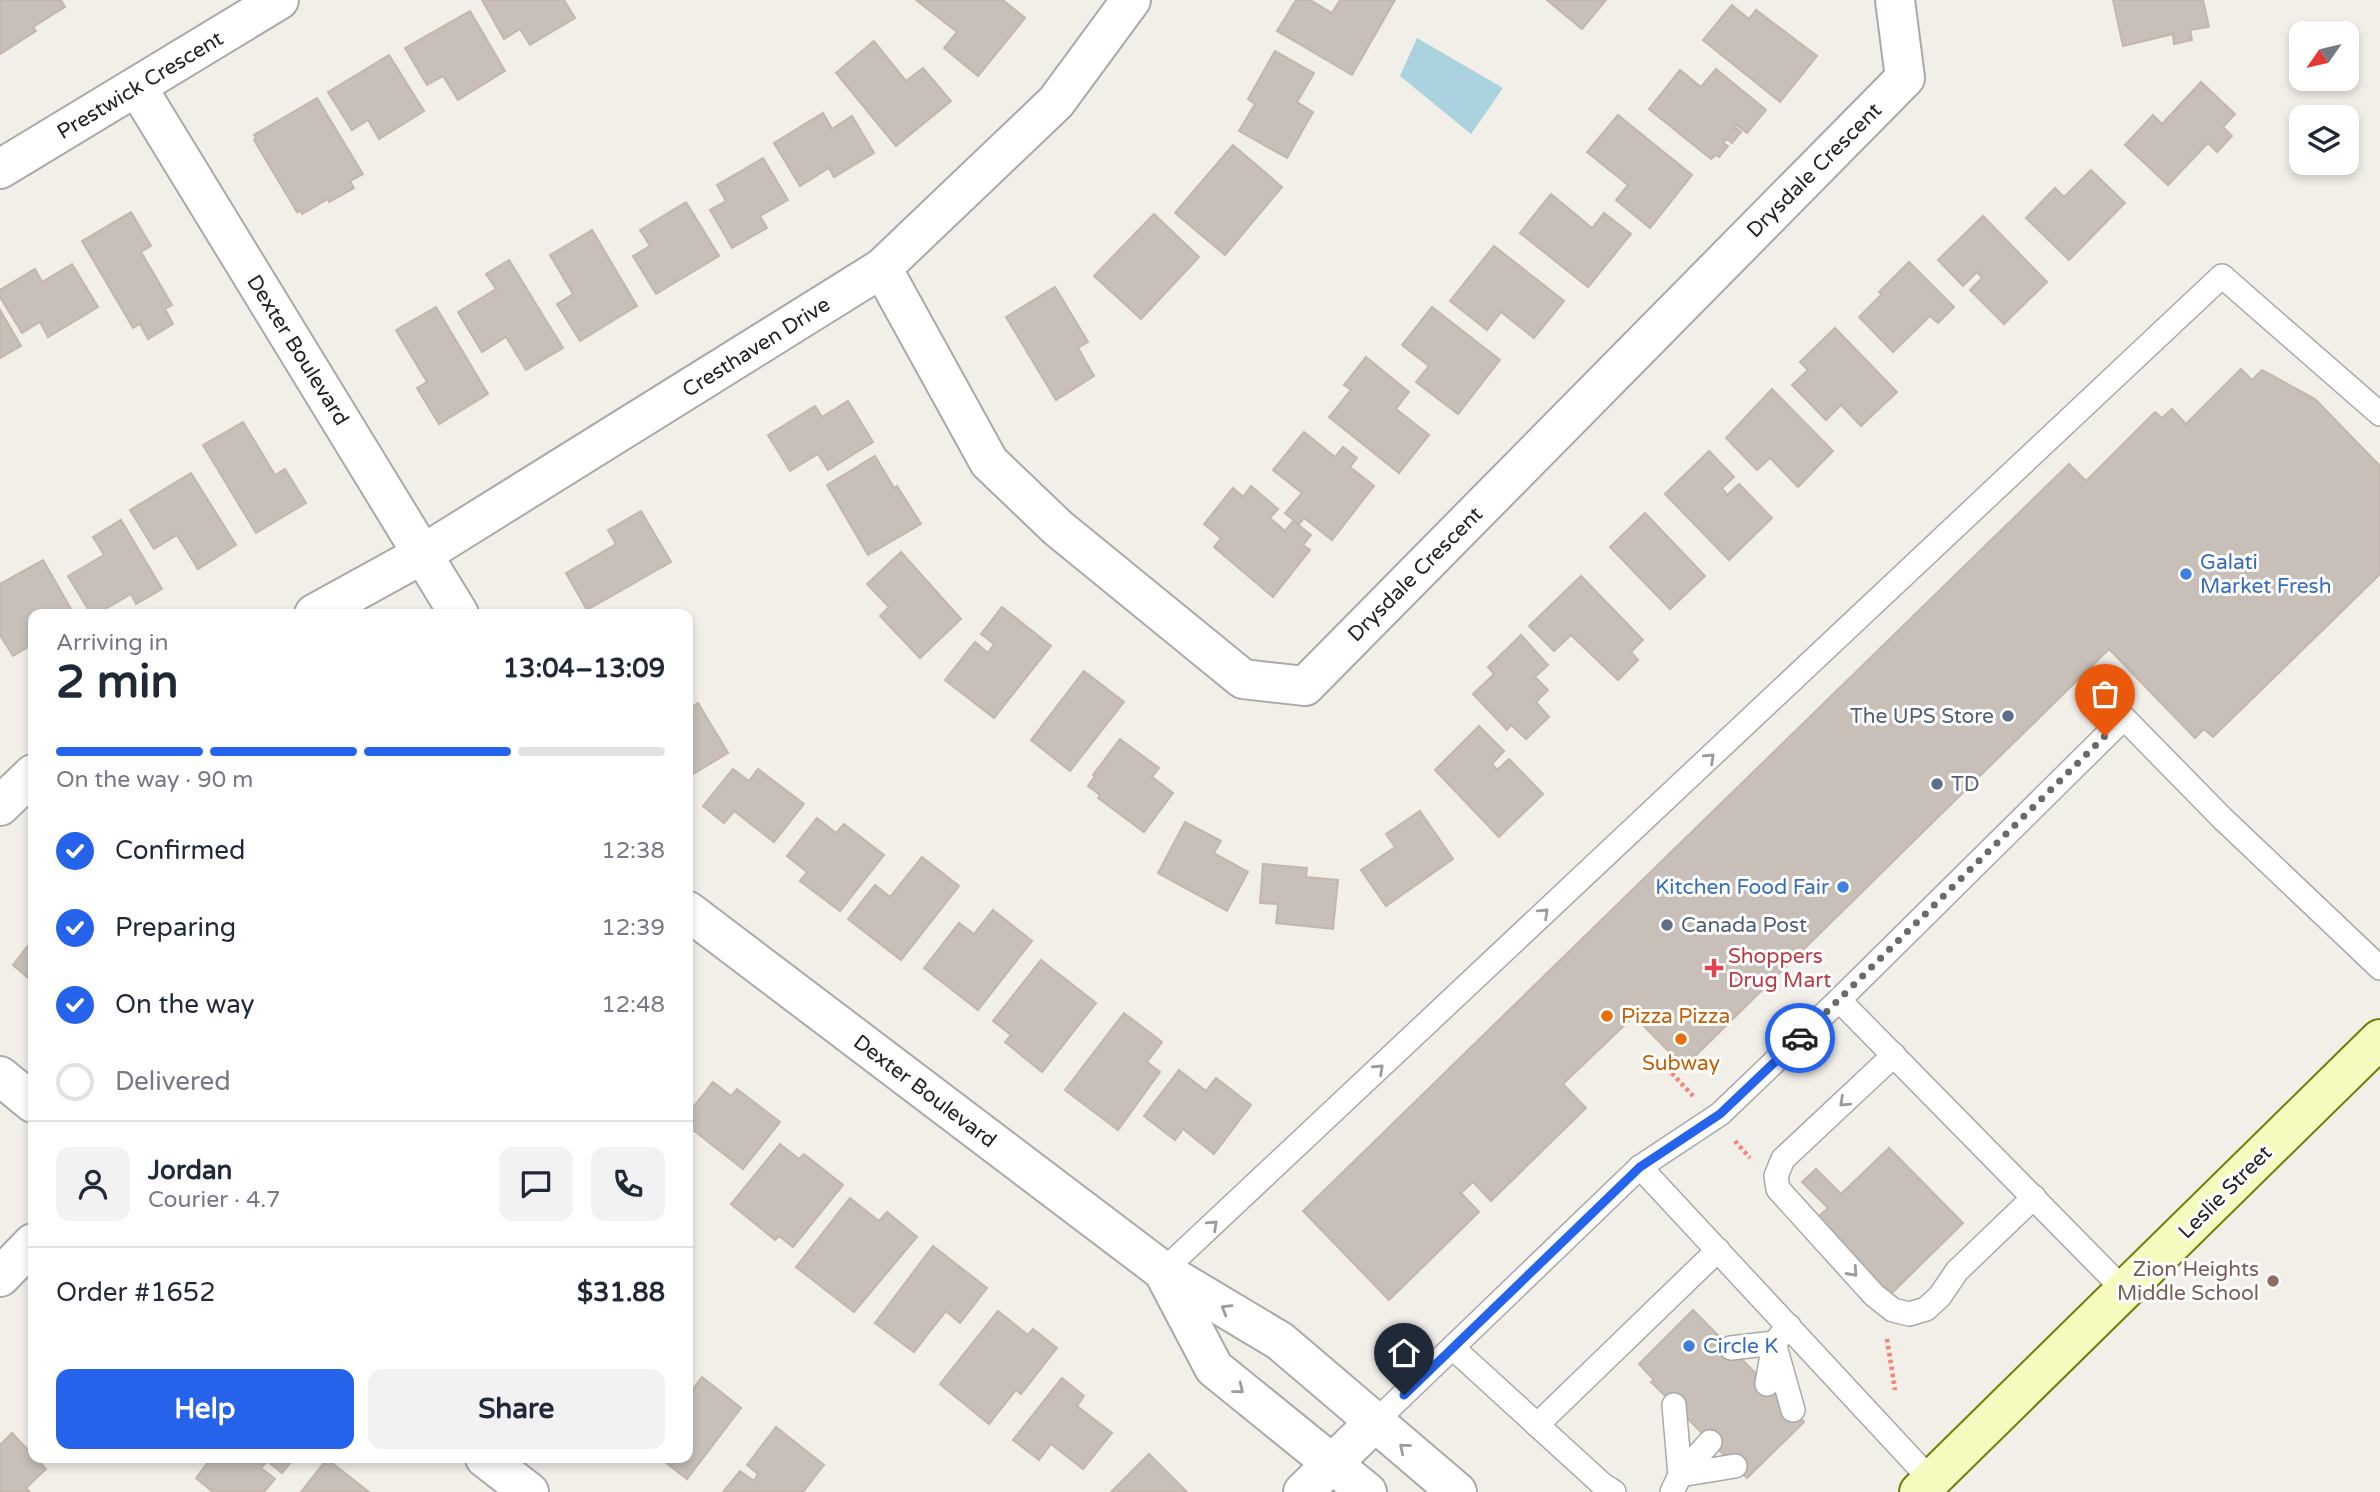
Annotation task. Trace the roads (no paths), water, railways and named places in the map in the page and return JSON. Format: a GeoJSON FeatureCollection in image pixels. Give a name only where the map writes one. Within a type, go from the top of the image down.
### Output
{"type":"FeatureCollection","features":[{"type":"Feature","properties":{"kind":"main road","name":"Leslie Street"},"geometry":{"type":"LineString","coordinates":[[1925,1486],[2380,1039]]}},
{"type":"Feature","properties":{"kind":"street","name":"Prestwick Crescent"},"geometry":{"type":"LineString","coordinates":[[0,169],[279,0]]}},
{"type":"Feature","properties":{"kind":"street","name":"Cresthaven Drive"},"geometry":{"type":"LineString","coordinates":[[323,609],[423,554],[882,268],[1056,102],[1131,0]]}},
{"type":"Feature","properties":{"kind":"street","name":"Drysdale Crescent"},"geometry":{"type":"LineString","coordinates":[[882,268],[989,463],[1058,528],[1242,679],[1305,686],[1905,78],[1895,0]]}},
{"type":"Feature","properties":{"kind":"street","name":"Dexter Boulevard"},"geometry":{"type":"LineString","coordinates":[[137,87],[456,609]]}},
{"type":"Feature","properties":{"kind":"street"},"geometry":{"type":"LineString","coordinates":[[0,806],[28,780]]}},
{"type":"Feature","properties":{"kind":"street","name":"Dexter Boulevard"},"geometry":{"type":"LineString","coordinates":[[693,915],[1163,1271],[1280,1341],[1457,1492]]}},
{"type":"Feature","properties":{"kind":"street"},"geometry":{"type":"LineString","coordinates":[[0,1076],[28,1099]]}},
{"type":"Feature","properties":{"kind":"street"},"geometry":{"type":"LineString","coordinates":[[0,1276],[28,1249]]}},
{"type":"Feature","properties":{"kind":"street","name":"Dexter Boulevard"},"geometry":{"type":"LineString","coordinates":[[1163,1271],[1214,1368],[1367,1492]]}},
{"type":"Feature","properties":{"kind":"street"},"geometry":{"type":"LineString","coordinates":[[1303,1492],[1374,1423]]}},
{"type":"Feature","properties":{"kind":"street"},"geometry":{"type":"LineString","coordinates":[[491,1463],[529,1492]]}},
{"type":"Feature","properties":{"kind":"lane"},"geometry":{"type":"LineString","coordinates":[[1163,1271],[2222,276],[2380,414]]}},
{"type":"Feature","properties":{"kind":"lane"},"geometry":{"type":"LineString","coordinates":[[1374,1423],[1640,1167],[1720,1114],[2124,718],[2248,844],[2380,968]]}},
{"type":"Feature","properties":{"kind":"lane"},"geometry":{"type":"LineString","coordinates":[[1839,1000],[2125,1291]]}},
{"type":"Feature","properties":{"kind":"lane"},"geometry":{"type":"LineString","coordinates":[[1894,1055],[1783,1159],[1776,1176],[1777,1189],[1874,1295],[1893,1310],[1909,1314],[1926,1309],[1940,1296],[1957,1271],[2034,1197]]}},
{"type":"Feature","properties":{"kind":"lane"},"geometry":{"type":"LineString","coordinates":[[1640,1167],[1718,1250],[1781,1334],[1925,1486]]}},
{"type":"Feature","properties":{"kind":"lane"},"geometry":{"type":"LineString","coordinates":[[1537,1425],[1718,1250]]}},
{"type":"Feature","properties":{"kind":"lane"},"geometry":{"type":"LineString","coordinates":[[1731,1348],[1781,1334]]}},
{"type":"Feature","properties":{"kind":"lane"},"geometry":{"type":"LineString","coordinates":[[1767,1384],[1781,1334]]}},
{"type":"Feature","properties":{"kind":"lane"},"geometry":{"type":"LineString","coordinates":[[1781,1334],[1793,1410]]}},
{"type":"Feature","properties":{"kind":"lane"},"geometry":{"type":"LineString","coordinates":[[1452,1348],[1614,1492]]}},
{"type":"Feature","properties":{"kind":"lane"},"geometry":{"type":"LineString","coordinates":[[1674,1405],[1676,1484]]}},
{"type":"Feature","properties":{"kind":"lane"},"geometry":{"type":"LineString","coordinates":[[1676,1484],[1710,1442]]}},
{"type":"Feature","properties":{"kind":"lane"},"geometry":{"type":"LineString","coordinates":[[1676,1484],[1735,1466]]}},
{"type":"Feature","properties":{"kind":"water"},"geometry":{"type":"Polygon","coordinates":[[[1417,38],[1503,88],[1471,134],[1400,76],[1417,38]]]}},
{"type":"Feature","properties":{"kind":"place","name":"Galati Market Fresh"},"geometry":{"type":"Point","coordinates":[2186,574]}},
{"type":"Feature","properties":{"kind":"place","name":"The UPS Store"},"geometry":{"type":"Point","coordinates":[2008,716]}},
{"type":"Feature","properties":{"kind":"place","name":"TD"},"geometry":{"type":"Point","coordinates":[1937,784]}},
{"type":"Feature","properties":{"kind":"place","name":"Kitchen Food Fair"},"geometry":{"type":"Point","coordinates":[1843,887]}},
{"type":"Feature","properties":{"kind":"place","name":"Canada Post"},"geometry":{"type":"Point","coordinates":[1667,925]}},
{"type":"Feature","properties":{"kind":"place","name":"Shoppers Drug Mart"},"geometry":{"type":"Point","coordinates":[1714,968]}},
{"type":"Feature","properties":{"kind":"place","name":"Pizza Pizza"},"geometry":{"type":"Point","coordinates":[1607,1016]}},
{"type":"Feature","properties":{"kind":"place","name":"Subway"},"geometry":{"type":"Point","coordinates":[1681,1039]}},
{"type":"Feature","properties":{"kind":"place","name":"Zion Heights Middle School"},"geometry":{"type":"Point","coordinates":[2273,1281]}},
{"type":"Feature","properties":{"kind":"place","name":"Circle K"},"geometry":{"type":"Point","coordinates":[1689,1346]}}]}
